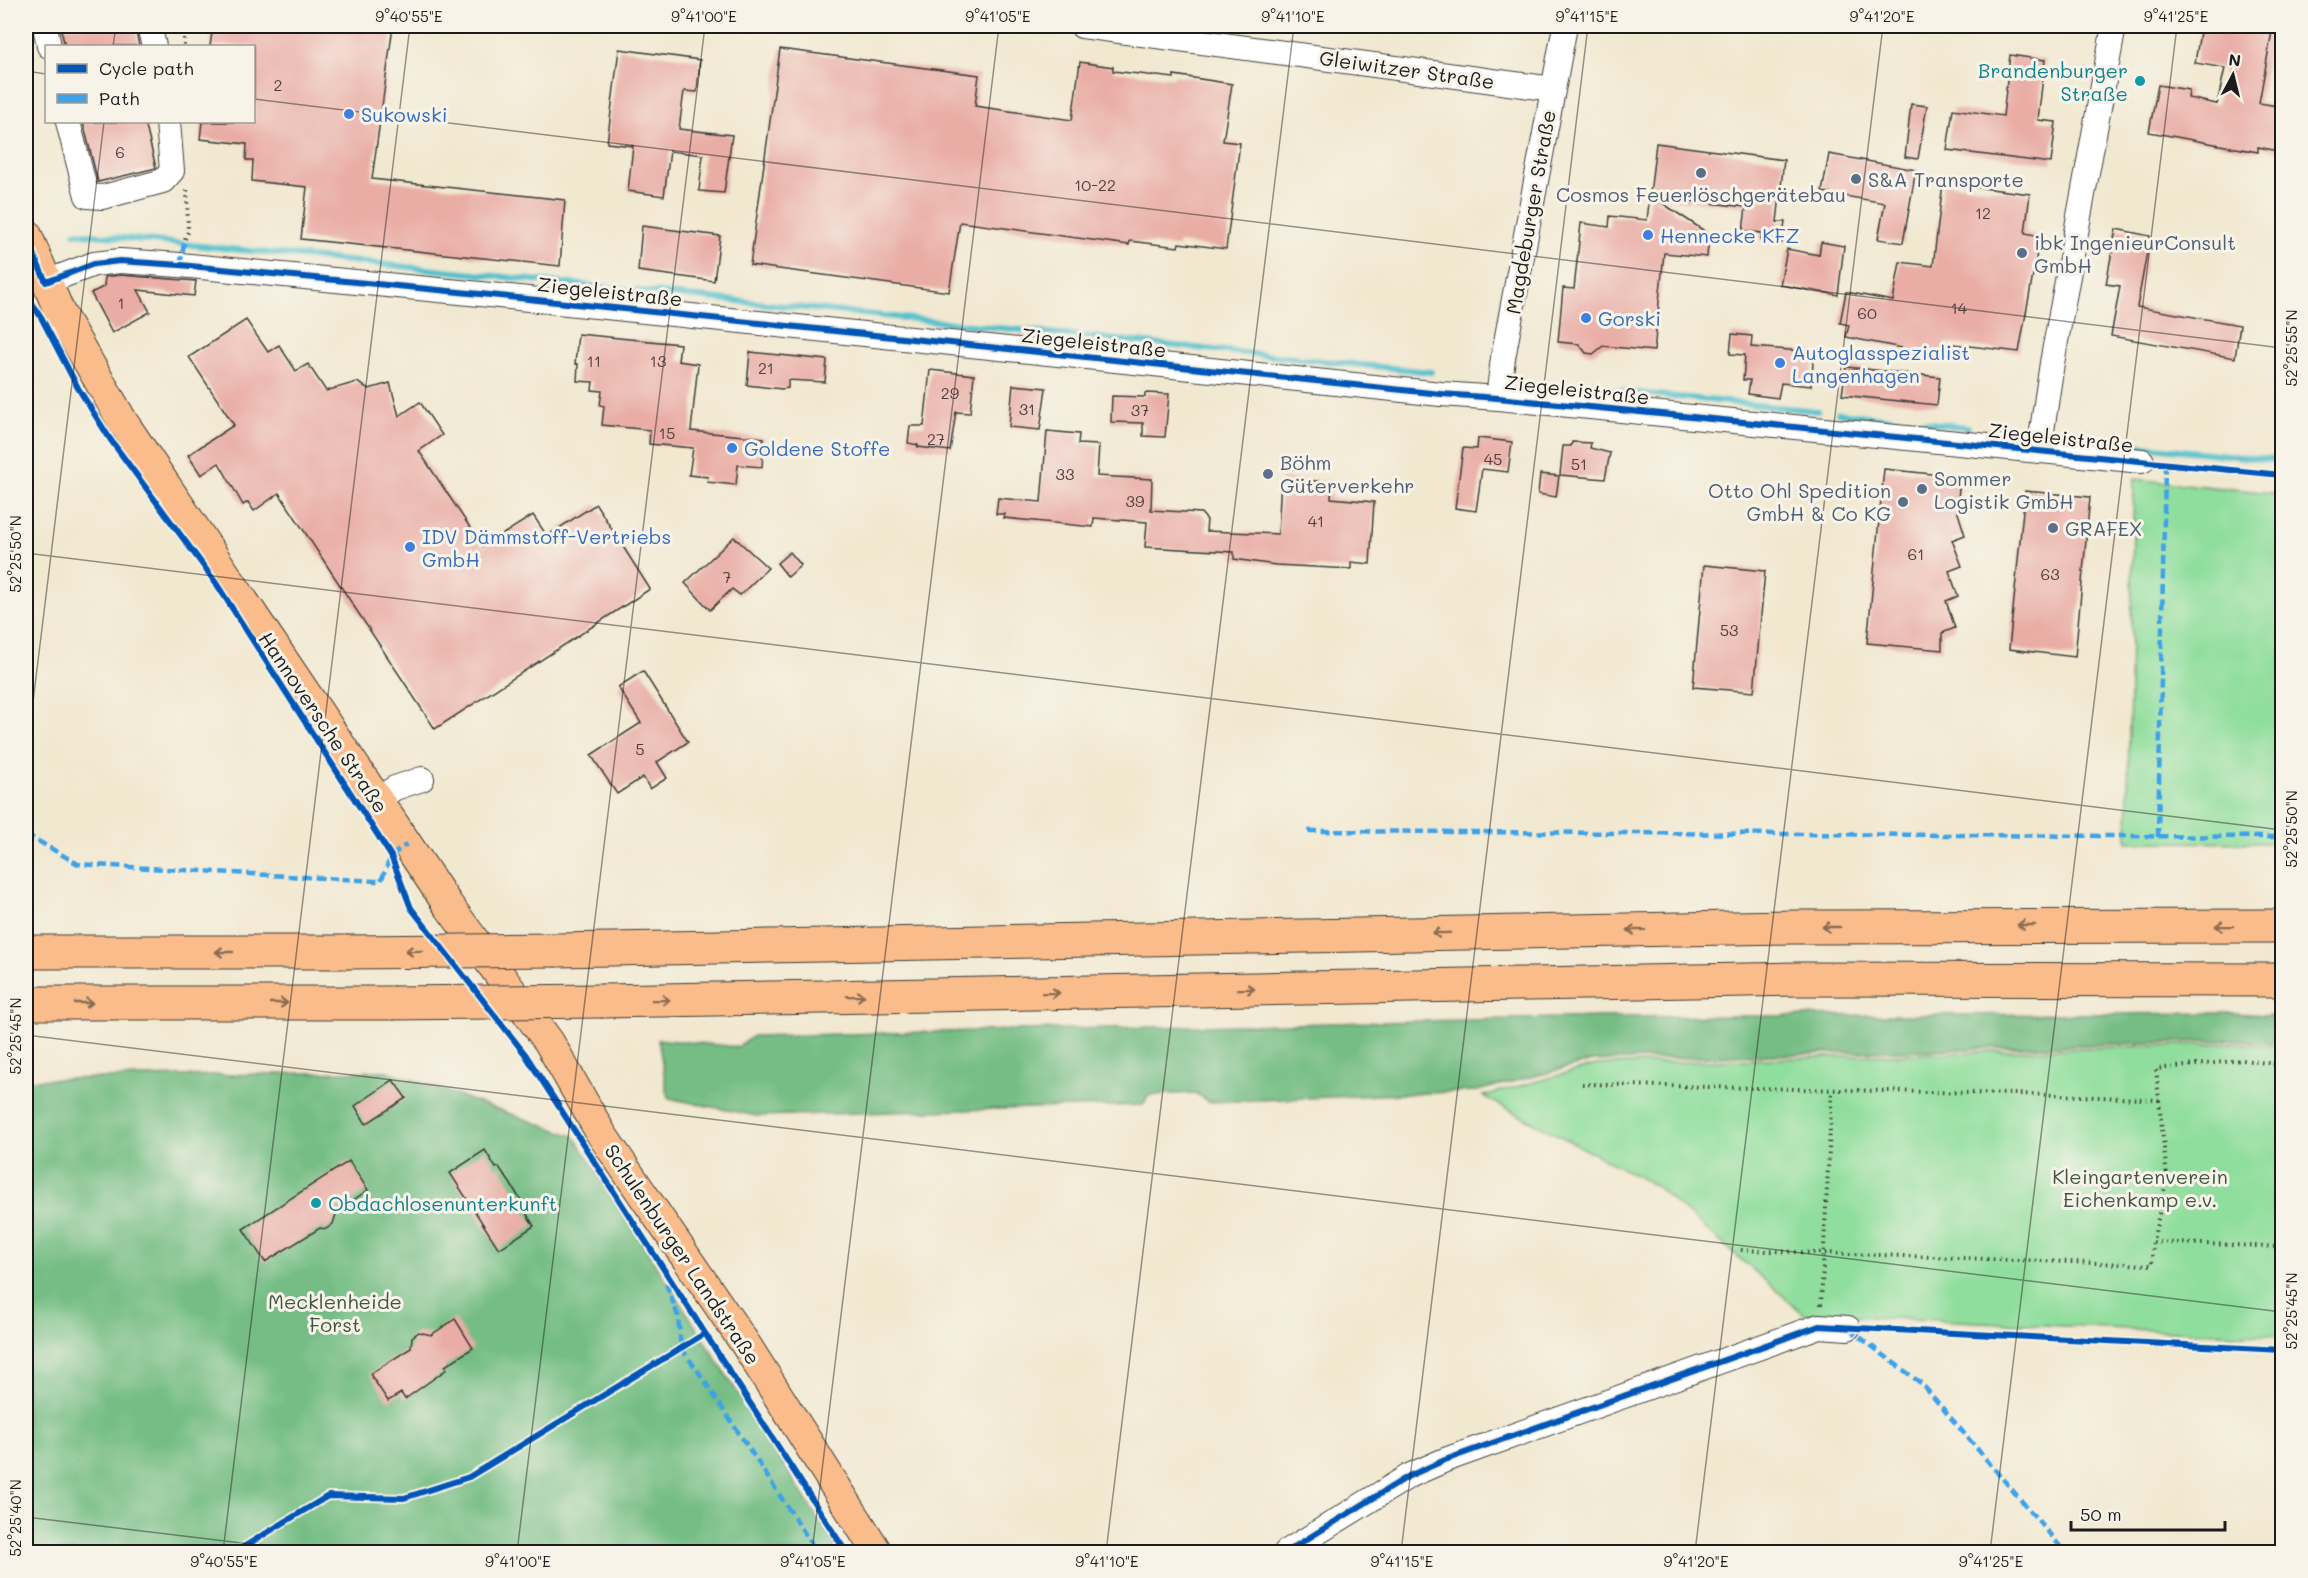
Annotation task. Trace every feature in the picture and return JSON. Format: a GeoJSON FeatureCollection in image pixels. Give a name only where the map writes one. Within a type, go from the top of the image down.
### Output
{"type":"FeatureCollection","features":[{"type":"Feature","properties":{"kind":"highway"},"geometry":{"type":"LineString","coordinates":[[26,952],[556,950],[1780,927],[2283,926]]}},
{"type":"Feature","properties":{"kind":"highway"},"geometry":{"type":"LineString","coordinates":[[26,1003],[603,1001],[1797,979],[2283,980]]}},
{"type":"Feature","properties":{"kind":"main road","name":"Hannoversche Straße"},"geometry":{"type":"LineString","coordinates":[[27,244],[60,314],[123,422],[376,800],[486,959]]}},
{"type":"Feature","properties":{"kind":"main road","name":"Schulenburger Landstraße"},"geometry":{"type":"LineString","coordinates":[[486,959],[517,996],[549,1042],[602,1135],[746,1345],[878,1552]]}},
{"type":"Feature","properties":{"kind":"street"},"geometry":{"type":"LineString","coordinates":[[45,26],[49,45]]}},
{"type":"Feature","properties":{"kind":"street"},"geometry":{"type":"LineString","coordinates":[[149,26],[154,45]]}},
{"type":"Feature","properties":{"kind":"street","name":"Gleiwitzer Straße"},"geometry":{"type":"LineString","coordinates":[[1082,26],[1553,89]]}},
{"type":"Feature","properties":{"kind":"street","name":"Magdeburger Straße"},"geometry":{"type":"LineString","coordinates":[[1498,398],[1503,358],[1565,26]]}},
{"type":"Feature","properties":{"kind":"street"},"geometry":{"type":"LineString","coordinates":[[2039,451],[2048,386],[2114,26]]}},
{"type":"Feature","properties":{"kind":"street"},"geometry":{"type":"LineString","coordinates":[[68,123],[87,196],[103,197],[163,181],[172,171],[168,123]]}},
{"type":"Feature","properties":{"kind":"street","name":"Ziegeleistraße"},"geometry":{"type":"LineString","coordinates":[[46,282],[94,264],[120,261],[480,294],[1429,393],[2142,461]]}},
{"type":"Feature","properties":{"kind":"street"},"geometry":{"type":"LineString","coordinates":[[376,800],[395,788],[422,779]]}},
{"type":"Feature","properties":{"kind":"street"},"geometry":{"type":"LineString","coordinates":[[1286,1552],[1409,1476],[1445,1460],[1819,1326],[1848,1328]]}},
{"type":"Feature","properties":{"kind":"path"},"geometry":{"type":"LineString","coordinates":[[184,26],[184,45]]}},
{"type":"Feature","properties":{"kind":"path"},"geometry":{"type":"LineString","coordinates":[[1740,1250],[2152,1265],[2153,1242],[2167,1178],[2157,1069],[2243,1060],[2283,1065]]}},
{"type":"Feature","properties":{"kind":"path"},"geometry":{"type":"LineString","coordinates":[[1582,1084],[2059,1095],[2160,1100]]}},
{"type":"Feature","properties":{"kind":"path"},"geometry":{"type":"LineString","coordinates":[[1819,1326],[1832,1090]]}},
{"type":"Feature","properties":{"kind":"path"},"geometry":{"type":"LineString","coordinates":[[2153,1242],[2283,1247]]}},
{"type":"Feature","properties":{"kind":"green space"},"geometry":{"type":"Polygon","coordinates":[[[2134,479],[2282,494],[2282,843],[2127,842],[2134,479]]]}},
{"type":"Feature","properties":{"kind":"green space"},"geometry":{"type":"Polygon","coordinates":[[[2234,1013],[2282,1016],[2282,1043],[2235,1040],[1593,1061],[1477,1091],[1209,1102],[1195,1093],[1149,1095],[1143,1105],[757,1116],[668,1098],[658,1039],[738,1047],[753,1036],[1603,1017],[2234,1013]]]}},
{"type":"Feature","properties":{"kind":"green space","name":"Kleingartenverein Eichenkamp e.v."},"geometry":{"type":"Polygon","coordinates":[[[2232,1043],[2282,1046],[2282,1336],[1804,1314],[1656,1186],[1483,1096],[1596,1065],[2232,1043]]]}},
{"type":"Feature","properties":{"kind":"green space","name":"Mecklenheide Forst"},"geometry":{"type":"Polygon","coordinates":[[[387,1071],[574,1136],[839,1552],[26,1552],[26,1080],[387,1071]]]}},
{"type":"Feature","properties":{"kind":"building"},"geometry":{"type":"Polygon","coordinates":[[[60,26],[135,26],[139,45],[65,45],[60,26]]]}},
{"type":"Feature","properties":{"kind":"building"},"geometry":{"type":"Polygon","coordinates":[[[213,26],[393,26],[372,179],[565,200],[560,266],[301,239],[307,187],[252,181],[253,160],[246,160],[247,144],[200,139],[202,123],[255,123],[255,45],[210,45],[213,26]]]}},
{"type":"Feature","properties":{"kind":"building"},"geometry":{"type":"Polygon","coordinates":[[[2201,26],[2273,26],[2259,103],[2283,107],[2283,152],[2258,147],[2258,152],[2149,132],[2158,85],[2189,90],[2188,98],[2217,104],[2225,68],[2195,63],[2201,26]]]}},
{"type":"Feature","properties":{"kind":"building"},"geometry":{"type":"Polygon","coordinates":[[[619,49],[700,60],[697,92],[684,91],[679,129],[732,135],[724,193],[699,191],[703,155],[670,151],[664,196],[628,191],[633,146],[607,143],[619,49]]]}},
{"type":"Feature","properties":{"kind":"building"},"geometry":{"type":"Polygon","coordinates":[[[780,49],[979,75],[975,106],[1072,120],[1080,62],[1113,67],[1113,71],[1174,78],[1174,75],[1232,84],[1223,141],[1240,143],[1226,249],[1179,243],[1178,247],[1130,241],[1129,245],[960,222],[949,292],[750,265],[780,49]]]}},
{"type":"Feature","properties":{"kind":"building"},"geometry":{"type":"Polygon","coordinates":[[[2010,55],[2045,60],[2038,120],[2056,122],[2051,163],[1947,150],[1953,109],[2003,116],[2010,55]]]}},
{"type":"Feature","properties":{"kind":"building"},"geometry":{"type":"Polygon","coordinates":[[[1911,104],[1927,106],[1918,159],[1905,157],[1911,104]]]}},
{"type":"Feature","properties":{"kind":"building"},"geometry":{"type":"Polygon","coordinates":[[[83,123],[145,123],[156,168],[98,182],[83,123]]]}},
{"type":"Feature","properties":{"kind":"building"},"geometry":{"type":"Polygon","coordinates":[[[1656,143],[1784,160],[1777,222],[1785,222],[1782,243],[1761,240],[1762,233],[1743,231],[1746,207],[1653,197],[1709,234],[1707,257],[1664,253],[1654,351],[1603,346],[1593,354],[1586,353],[1579,344],[1558,342],[1563,288],[1574,289],[1581,223],[1609,227],[1610,216],[1647,220],[1656,143]]]}},
{"type":"Feature","properties":{"kind":"building"},"geometry":{"type":"Polygon","coordinates":[[[1829,154],[1916,170],[1903,243],[1878,239],[1885,203],[1822,192],[1829,154]]]}},
{"type":"Feature","properties":{"kind":"building"},"geometry":{"type":"Polygon","coordinates":[[[1943,183],[2030,194],[2025,233],[2040,236],[2019,352],[1945,343],[1943,356],[1846,337],[1849,325],[1840,323],[1846,292],[1893,301],[1900,262],[1933,266],[1943,183]]]}},
{"type":"Feature","properties":{"kind":"building"},"geometry":{"type":"Polygon","coordinates":[[[642,226],[720,236],[714,281],[638,271],[642,226]]]}},
{"type":"Feature","properties":{"kind":"building"},"geometry":{"type":"Polygon","coordinates":[[[2116,229],[2150,236],[2137,307],[2240,325],[2235,358],[2111,336],[2120,286],[2106,284],[2116,229]]]}},
{"type":"Feature","properties":{"kind":"building"},"geometry":{"type":"Polygon","coordinates":[[[1821,242],[1844,246],[1838,295],[1780,285],[1787,249],[1819,255],[1821,242]]]}},
{"type":"Feature","properties":{"kind":"building"},"geometry":{"type":"Polygon","coordinates":[[[120,275],[196,281],[194,296],[138,290],[150,312],[112,333],[91,293],[105,286],[105,277],[120,275]]]}},
{"type":"Feature","properties":{"kind":"building"},"geometry":{"type":"Polygon","coordinates":[[[246,320],[268,352],[279,345],[296,371],[308,364],[326,391],[357,382],[369,389],[390,383],[399,416],[420,402],[442,435],[419,451],[483,547],[533,515],[547,536],[596,504],[650,589],[435,729],[279,493],[254,511],[248,502],[243,505],[219,463],[201,475],[188,455],[234,425],[189,357],[246,320]]]}},
{"type":"Feature","properties":{"kind":"building"},"geometry":{"type":"Polygon","coordinates":[[[578,334],[680,344],[678,361],[698,364],[691,431],[764,438],[762,467],[738,465],[736,485],[707,482],[708,477],[689,475],[693,448],[649,444],[650,430],[602,425],[604,406],[600,405],[602,391],[592,390],[593,382],[577,381],[578,364],[575,364],[578,334]]]}},
{"type":"Feature","properties":{"kind":"building"},"geometry":{"type":"Polygon","coordinates":[[[1732,334],[1752,336],[1751,347],[1814,352],[1811,386],[1781,383],[1778,398],[1748,394],[1750,380],[1743,380],[1745,355],[1730,354],[1732,334]]]}},
{"type":"Feature","properties":{"kind":"building"},"geometry":{"type":"Polygon","coordinates":[[[750,352],[827,360],[825,382],[788,380],[788,388],[782,389],[747,385],[750,352]]]}},
{"type":"Feature","properties":{"kind":"building"},"geometry":{"type":"Polygon","coordinates":[[[1846,367],[1940,377],[1937,405],[1842,395],[1846,367]]]}},
{"type":"Feature","properties":{"kind":"building"},"geometry":{"type":"Polygon","coordinates":[[[930,370],[974,375],[970,413],[956,412],[950,451],[918,447],[918,445],[908,443],[910,426],[924,426],[930,370]]]}},
{"type":"Feature","properties":{"kind":"building"},"geometry":{"type":"Polygon","coordinates":[[[1013,385],[1046,388],[1040,430],[1009,427],[1013,385]]]}},
{"type":"Feature","properties":{"kind":"building"},"geometry":{"type":"Polygon","coordinates":[[[1145,393],[1169,394],[1165,437],[1143,436],[1143,423],[1111,422],[1112,396],[1145,397],[1145,393]]]}},
{"type":"Feature","properties":{"kind":"building"},"geometry":{"type":"Polygon","coordinates":[[[1047,431],[1079,434],[1078,444],[1099,445],[1097,476],[1152,479],[1151,510],[1201,513],[1207,520],[1206,531],[1278,534],[1281,479],[1332,482],[1331,498],[1374,502],[1370,564],[1351,562],[1351,569],[1276,565],[1234,559],[1234,552],[1145,547],[1147,522],[1094,518],[1093,527],[1004,518],[1005,514],[996,514],[998,498],[1041,502],[1047,431]]]}},
{"type":"Feature","properties":{"kind":"building"},"geometry":{"type":"Polygon","coordinates":[[[1478,438],[1512,442],[1508,472],[1482,469],[1476,511],[1455,508],[1463,448],[1477,449],[1478,438]]]}},
{"type":"Feature","properties":{"kind":"building"},"geometry":{"type":"Polygon","coordinates":[[[1572,442],[1591,443],[1590,448],[1610,453],[1605,479],[1560,475],[1563,446],[1571,446],[1572,442]]]}},
{"type":"Feature","properties":{"kind":"building"},"geometry":{"type":"Polygon","coordinates":[[[1884,469],[1960,477],[1957,510],[1965,535],[1952,540],[1962,566],[1949,571],[1958,596],[1946,601],[1955,628],[1942,633],[1942,650],[1867,643],[1884,469]]]}},
{"type":"Feature","properties":{"kind":"building"},"geometry":{"type":"Polygon","coordinates":[[[1540,474],[1559,476],[1556,497],[1538,494],[1540,474]]]}},
{"type":"Feature","properties":{"kind":"building"},"geometry":{"type":"Polygon","coordinates":[[[2025,491],[2090,497],[2075,657],[2009,649],[2025,491]]]}},
{"type":"Feature","properties":{"kind":"building"},"geometry":{"type":"Polygon","coordinates":[[[734,537],[768,568],[740,595],[732,589],[710,610],[685,583],[734,537]]]}},
{"type":"Feature","properties":{"kind":"building"},"geometry":{"type":"Polygon","coordinates":[[[790,552],[801,565],[788,577],[777,563],[790,552]]]}},
{"type":"Feature","properties":{"kind":"building"},"geometry":{"type":"Polygon","coordinates":[[[1704,565],[1765,571],[1754,692],[1693,687],[1704,565]]]}},
{"type":"Feature","properties":{"kind":"building"},"geometry":{"type":"Polygon","coordinates":[[[643,671],[688,742],[657,762],[667,778],[650,789],[643,777],[617,794],[591,755],[641,723],[618,687],[643,671]]]}},
{"type":"Feature","properties":{"kind":"building"},"geometry":{"type":"Polygon","coordinates":[[[393,1080],[406,1098],[366,1124],[355,1106],[393,1080]]]}},
{"type":"Feature","properties":{"kind":"building","name":"Obdachlosenunterkunft"},"geometry":{"type":"Polygon","coordinates":[[[485,1150],[496,1168],[499,1167],[510,1183],[534,1226],[499,1249],[450,1173],[485,1150]]]}},
{"type":"Feature","properties":{"kind":"building","name":"Obdachlosenunterkunft"},"geometry":{"type":"Polygon","coordinates":[[[349,1161],[368,1190],[337,1211],[333,1224],[326,1229],[320,1228],[265,1262],[243,1229],[349,1161]]]}},
{"type":"Feature","properties":{"kind":"building"},"geometry":{"type":"Polygon","coordinates":[[[455,1319],[473,1348],[445,1366],[447,1369],[405,1399],[401,1393],[388,1401],[370,1374],[411,1348],[412,1337],[419,1332],[431,1335],[455,1319]]]}},
{"type":"Feature","properties":{"kind":"waterway"},"geometry":{"type":"LineString","coordinates":[[75,233],[1431,372]]}},
{"type":"Feature","properties":{"kind":"waterway"},"geometry":{"type":"LineString","coordinates":[[1569,386],[1817,411]]}},
{"type":"Feature","properties":{"kind":"waterway"},"geometry":{"type":"LineString","coordinates":[[1838,413],[1967,427]]}},
{"type":"Feature","properties":{"kind":"waterway"},"geometry":{"type":"LineString","coordinates":[[2116,443],[2282,461]]}},
{"type":"Feature","properties":{"kind":"marked path"},"geometry":{"type":"LineString","coordinates":[[180,265],[185,239]]}},
{"type":"Feature","properties":{"kind":"marked path"},"geometry":{"type":"LineString","coordinates":[[2158,837],[2165,464]]}},
{"type":"Feature","properties":{"kind":"marked path"},"geometry":{"type":"LineString","coordinates":[[1308,831],[2282,837]]}},
{"type":"Feature","properties":{"kind":"marked path"},"geometry":{"type":"LineString","coordinates":[[26,834],[78,864],[375,881],[381,881],[391,856],[407,844]]}},
{"type":"Feature","properties":{"kind":"marked path"},"geometry":{"type":"LineString","coordinates":[[666,1283],[678,1316],[681,1348],[817,1552]]}},
{"type":"Feature","properties":{"kind":"marked path"},"geometry":{"type":"LineString","coordinates":[[1849,1329],[1922,1384],[2065,1552]]}},
{"type":"Feature","properties":{"kind":"cycle path"},"geometry":{"type":"LineString","coordinates":[[26,251],[31,249],[46,282],[94,264],[120,261],[180,265],[1441,394],[2282,475]]}},
{"type":"Feature","properties":{"kind":"cycle path"},"geometry":{"type":"LineString","coordinates":[[26,289],[29,299],[41,317],[78,388],[110,439],[216,583],[391,856],[411,908],[525,1054],[846,1552]]}},
{"type":"Feature","properties":{"kind":"cycle path"},"geometry":{"type":"LineString","coordinates":[[1286,1552],[1409,1476],[1445,1460],[1819,1326],[2282,1350]]}},
{"type":"Feature","properties":{"kind":"cycle path"},"geometry":{"type":"LineString","coordinates":[[235,1552],[328,1496],[404,1498],[469,1477],[704,1334]]}},
{"type":"Feature","properties":{"kind":"place","name":"Brandenburger Straße"},"geometry":{"type":"Point","coordinates":[2140,81]}},
{"type":"Feature","properties":{"kind":"place","name":"Sukowski"},"geometry":{"type":"Point","coordinates":[349,114]}},
{"type":"Feature","properties":{"kind":"place","name":"Cosmos Feuerlöschgerätebau"},"geometry":{"type":"Point","coordinates":[1701,173]}},
{"type":"Feature","properties":{"kind":"place","name":"S&A Transporte"},"geometry":{"type":"Point","coordinates":[1856,179]}},
{"type":"Feature","properties":{"kind":"place","name":"Hennecke KFZ"},"geometry":{"type":"Point","coordinates":[1648,235]}},
{"type":"Feature","properties":{"kind":"place","name":"ibk IngenieurConsult GmbH"},"geometry":{"type":"Point","coordinates":[2022,253]}},
{"type":"Feature","properties":{"kind":"place","name":"Gorski"},"geometry":{"type":"Point","coordinates":[1586,318]}},
{"type":"Feature","properties":{"kind":"place","name":"Autoglasspezialist Langenhagen"},"geometry":{"type":"Point","coordinates":[1780,363]}},
{"type":"Feature","properties":{"kind":"place","name":"Goldene Stoffe"},"geometry":{"type":"Point","coordinates":[732,448]}},
{"type":"Feature","properties":{"kind":"place","name":"Böhm Güterverkehr"},"geometry":{"type":"Point","coordinates":[1268,474]}},
{"type":"Feature","properties":{"kind":"place","name":"Sommer Logistik GmbH"},"geometry":{"type":"Point","coordinates":[1922,489]}},
{"type":"Feature","properties":{"kind":"place","name":"Otto Ohl Spedition GmbH & Co KG"},"geometry":{"type":"Point","coordinates":[1903,502]}},
{"type":"Feature","properties":{"kind":"place","name":"GRAFEX"},"geometry":{"type":"Point","coordinates":[2053,528]}},
{"type":"Feature","properties":{"kind":"place","name":"IDV Dämmstoff-Vertriebs GmbH"},"geometry":{"type":"Point","coordinates":[410,547]}},
{"type":"Feature","properties":{"kind":"place","name":"Obdachlosenunterkunft"},"geometry":{"type":"Point","coordinates":[316,1203]}}]}
